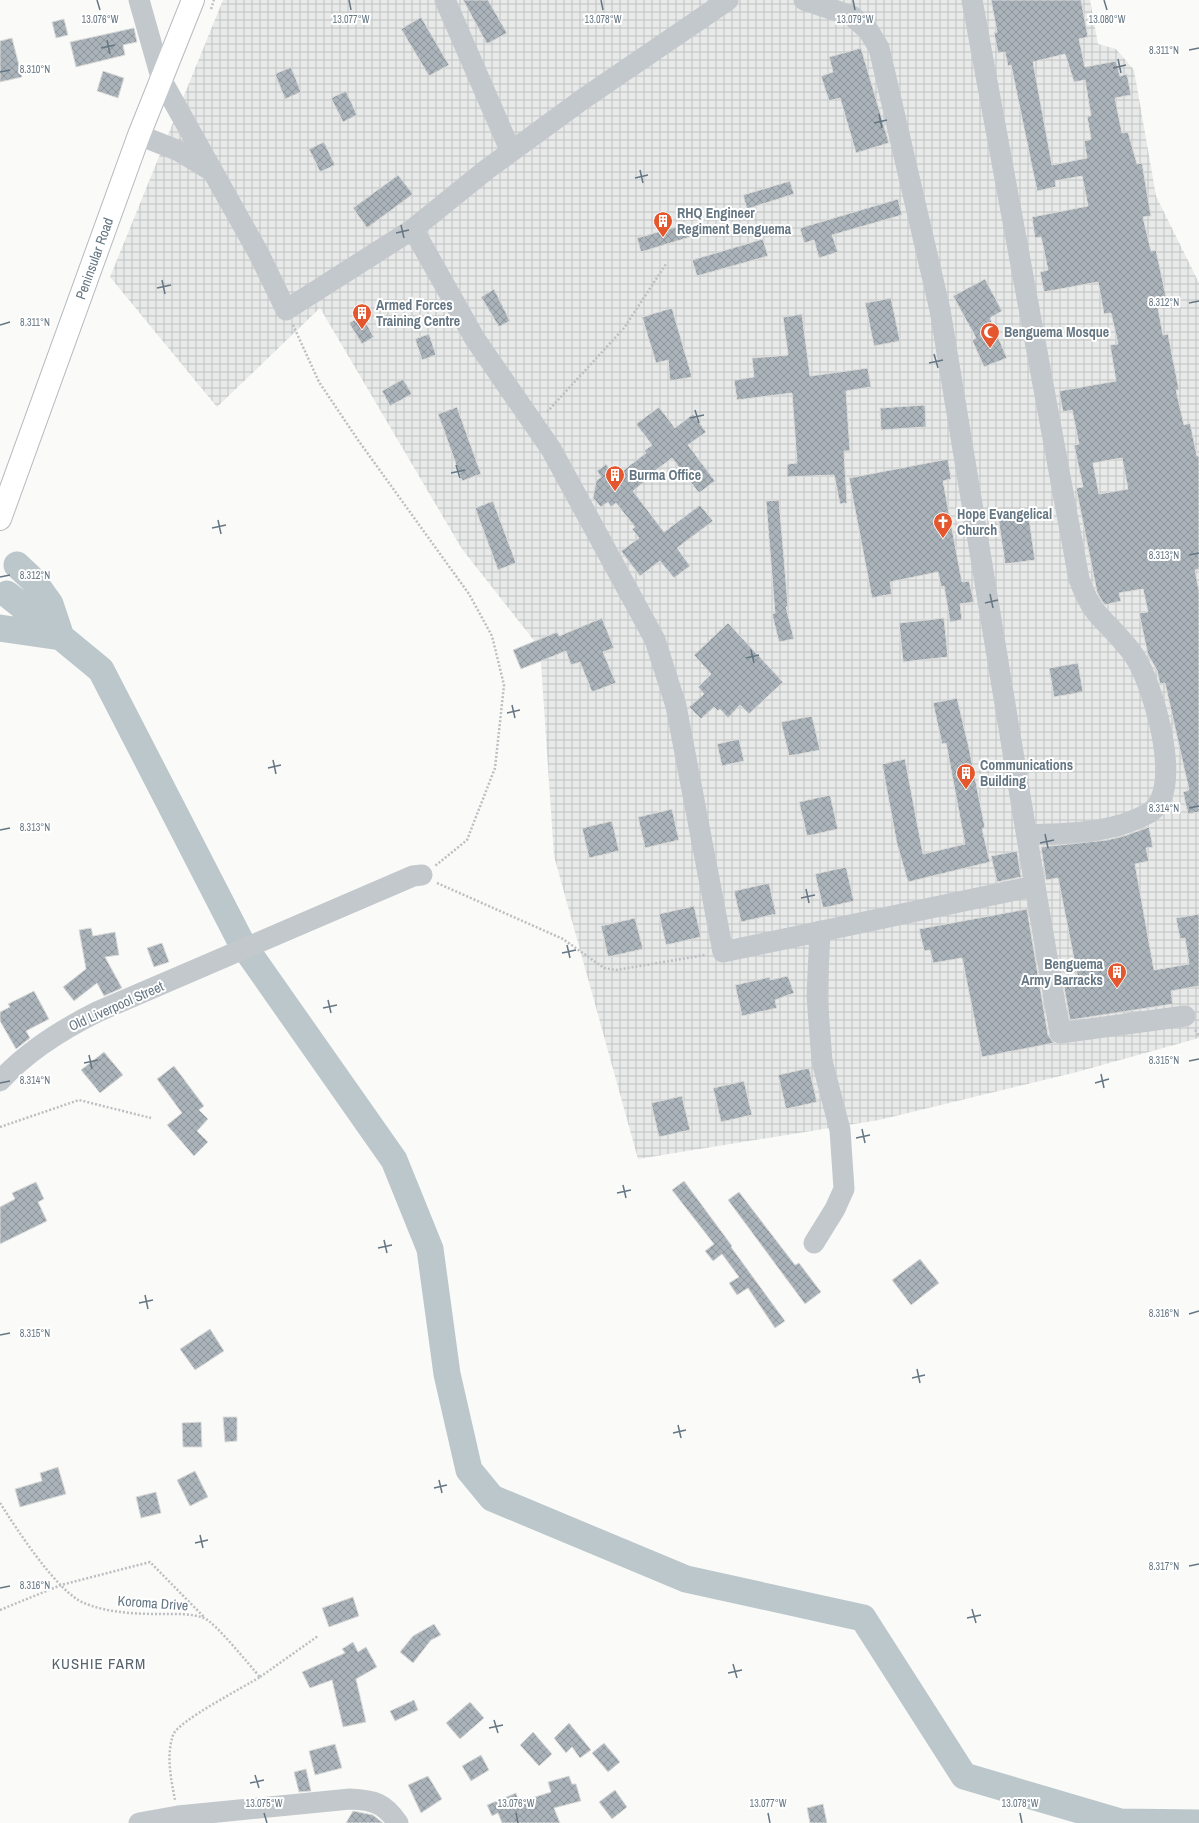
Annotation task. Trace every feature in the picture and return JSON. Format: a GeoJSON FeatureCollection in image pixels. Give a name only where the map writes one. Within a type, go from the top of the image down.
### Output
{"type":"FeatureCollection","features":[{"type":"Feature","properties":{"kind":"main road","name":"Peninsular Road"},"geometry":{"type":"LineString","coordinates":[[0,519],[139,135],[162,80],[192,0]]}},
{"type":"Feature","properties":{"kind":"street"},"geometry":{"type":"LineString","coordinates":[[139,0],[162,80],[259,254],[286,310],[413,229],[511,152],[583,99],[728,0]]}},
{"type":"Feature","properties":{"kind":"street"},"geometry":{"type":"LineString","coordinates":[[445,0],[511,152]]}},
{"type":"Feature","properties":{"kind":"street"},"geometry":{"type":"LineString","coordinates":[[804,0],[852,16],[868,30],[878,48],[940,310],[1060,1033],[1185,1016]]}},
{"type":"Feature","properties":{"kind":"street"},"geometry":{"type":"LineString","coordinates":[[972,0],[1020,270],[1079,579],[1085,596],[1095,611],[1122,639],[1138,662],[1153,696],[1165,743],[1166,777],[1161,800],[1150,812],[1123,824],[1092,832],[1028,835]]}},
{"type":"Feature","properties":{"kind":"street"},"geometry":{"type":"LineString","coordinates":[[139,135],[178,152],[213,172]]}},
{"type":"Feature","properties":{"kind":"street"},"geometry":{"type":"LineString","coordinates":[[413,229],[475,339],[551,449],[655,640],[676,706],[723,952],[1035,886]]}},
{"type":"Feature","properties":{"kind":"street","name":"Old Liverpool Street"},"geometry":{"type":"LineString","coordinates":[[0,1081],[14,1065],[66,1027],[97,1012],[413,876],[422,875]]}},
{"type":"Feature","properties":{"kind":"street"},"geometry":{"type":"LineString","coordinates":[[814,1243],[835,1209],[844,1188],[840,1130],[822,1061],[816,996],[820,931]]}},
{"type":"Feature","properties":{"kind":"street"},"geometry":{"type":"LineString","coordinates":[[139,1823],[178,1816],[350,1798],[367,1799],[388,1810],[398,1823]]}},
{"type":"Feature","properties":{"kind":"path"},"geometry":{"type":"LineString","coordinates":[[535,426],[624,328],[666,264]]}},
{"type":"Feature","properties":{"kind":"path"},"geometry":{"type":"LineString","coordinates":[[286,310],[319,382],[358,440],[469,594],[492,636],[504,685],[495,768],[467,840],[422,875],[563,939],[604,968],[616,970],[723,952]]}},
{"type":"Feature","properties":{"kind":"path"},"geometry":{"type":"LineString","coordinates":[[0,1128],[79,1100],[150,1118]]}},
{"type":"Feature","properties":{"kind":"path","name":"Koroma Drive"},"geometry":{"type":"LineString","coordinates":[[0,1504],[21,1536],[61,1585],[83,1602],[124,1613],[186,1614],[205,1618],[235,1648],[260,1677]]}},
{"type":"Feature","properties":{"kind":"path"},"geometry":{"type":"LineString","coordinates":[[0,1610],[61,1585],[150,1562],[205,1618]]}},
{"type":"Feature","properties":{"kind":"path"},"geometry":{"type":"LineString","coordinates":[[178,1816],[171,1778],[170,1752],[173,1734],[185,1722],[260,1677],[318,1636]]}},
{"type":"Feature","properties":{"kind":"shaded area"},"geometry":{"type":"Polygon","coordinates":[[[223,0],[1090,0],[1098,44],[1116,49],[1134,70],[1156,196],[1199,283],[1199,1038],[1077,1072],[879,1120],[638,1159],[554,856],[540,648],[462,549],[320,308],[217,407],[110,277],[223,0]]]}},
{"type":"Feature","properties":{"kind":"building"},"geometry":{"type":"Polygon","coordinates":[[[463,0],[488,0],[507,33],[487,44],[463,0]]]}},
{"type":"Feature","properties":{"kind":"building"},"geometry":{"type":"Polygon","coordinates":[[[991,0],[1081,0],[1088,37],[1079,39],[1085,67],[1116,61],[1120,76],[1127,74],[1131,95],[1115,98],[1122,133],[1128,132],[1137,164],[1142,163],[1151,216],[1143,217],[1151,251],[1156,250],[1167,301],[1157,303],[1163,335],[1168,334],[1179,390],[1176,390],[1184,425],[1190,423],[1197,456],[1199,456],[1199,569],[1195,570],[1199,591],[1199,812],[1188,814],[1183,792],[1189,790],[1165,683],[1160,684],[1157,670],[1148,655],[1139,613],[1148,612],[1143,589],[1119,593],[1121,601],[1105,605],[1102,601],[1097,592],[1076,488],[1083,487],[1074,445],[1079,444],[1072,410],[1063,412],[1059,391],[1116,381],[1110,345],[1118,344],[1111,313],[1104,314],[1098,282],[1044,292],[1040,272],[1048,270],[1041,237],[1035,238],[1032,217],[1088,206],[1082,176],[1055,181],[1056,187],[1037,191],[1011,65],[1008,66],[1005,52],[998,53],[994,33],[997,32],[991,0]],[[1065,54],[1033,62],[1052,165],[1087,158],[1084,141],[1091,139],[1087,116],[1091,116],[1085,80],[1074,82],[1065,54]],[[1122,458],[1093,463],[1099,494],[1128,489],[1122,458]]]}},
{"type":"Feature","properties":{"kind":"building"},"geometry":{"type":"Polygon","coordinates":[[[421,17],[449,65],[429,76],[401,29],[421,17]]]}},
{"type":"Feature","properties":{"kind":"building"},"geometry":{"type":"Polygon","coordinates":[[[64,19],[68,35],[56,38],[52,22],[64,19]]]}},
{"type":"Feature","properties":{"kind":"building"},"geometry":{"type":"Polygon","coordinates":[[[134,28],[137,42],[123,45],[125,55],[76,67],[70,42],[134,28]]]}},
{"type":"Feature","properties":{"kind":"building"},"geometry":{"type":"Polygon","coordinates":[[[12,38],[22,77],[0,82],[0,41],[12,38]]]}},
{"type":"Feature","properties":{"kind":"building"},"geometry":{"type":"Polygon","coordinates":[[[861,48],[889,143],[856,153],[840,98],[829,101],[821,76],[833,72],[829,57],[861,48]]]}},
{"type":"Feature","properties":{"kind":"building"},"geometry":{"type":"Polygon","coordinates":[[[291,67],[301,92],[285,99],[275,74],[291,67]]]}},
{"type":"Feature","properties":{"kind":"building"},"geometry":{"type":"Polygon","coordinates":[[[103,71],[124,78],[118,98],[97,91],[103,71]]]}},
{"type":"Feature","properties":{"kind":"building"},"geometry":{"type":"Polygon","coordinates":[[[346,91],[357,115],[343,122],[331,98],[346,91]]]}},
{"type":"Feature","properties":{"kind":"building"},"geometry":{"type":"Polygon","coordinates":[[[324,142],[335,165],[320,172],[309,149],[324,142]]]}},
{"type":"Feature","properties":{"kind":"building"},"geometry":{"type":"Polygon","coordinates":[[[398,175],[413,194],[367,228],[353,208],[398,175]]]}},
{"type":"Feature","properties":{"kind":"building"},"geometry":{"type":"Polygon","coordinates":[[[790,181],[794,194],[747,209],[743,195],[790,181]]]}},
{"type":"Feature","properties":{"kind":"building"},"geometry":{"type":"Polygon","coordinates":[[[898,199],[902,215],[832,235],[838,252],[819,258],[814,240],[804,243],[800,228],[898,199]]]}},
{"type":"Feature","properties":{"kind":"building","name":"RHQ Engineer Regiment Benguema"},"geometry":{"type":"Polygon","coordinates":[[[686,224],[690,237],[641,252],[637,238],[686,224]]]}},
{"type":"Feature","properties":{"kind":"building"},"geometry":{"type":"Polygon","coordinates":[[[763,239],[768,256],[697,276],[692,260],[763,239]]]}},
{"type":"Feature","properties":{"kind":"building"},"geometry":{"type":"Polygon","coordinates":[[[985,279],[1002,311],[990,318],[1007,358],[984,367],[972,340],[976,338],[953,296],[985,279]]]}},
{"type":"Feature","properties":{"kind":"building"},"geometry":{"type":"Polygon","coordinates":[[[494,289],[510,321],[499,327],[481,297],[494,289]]]}},
{"type":"Feature","properties":{"kind":"building"},"geometry":{"type":"Polygon","coordinates":[[[891,298],[900,341],[874,346],[865,303],[891,298]]]}},
{"type":"Feature","properties":{"kind":"building"},"geometry":{"type":"Polygon","coordinates":[[[672,308],[692,377],[670,381],[668,360],[656,363],[642,317],[672,308]]]}},
{"type":"Feature","properties":{"kind":"building"},"geometry":{"type":"Polygon","coordinates":[[[802,314],[810,376],[868,368],[871,387],[846,391],[850,451],[844,451],[847,503],[840,504],[834,475],[787,477],[787,464],[797,463],[792,393],[737,400],[734,380],[754,377],[752,358],[788,355],[783,317],[802,314]]]}},
{"type":"Feature","properties":{"kind":"building","name":"Armed Forces Training Centre"},"geometry":{"type":"Polygon","coordinates":[[[362,316],[374,337],[362,344],[349,323],[362,316]]]}},
{"type":"Feature","properties":{"kind":"building"},"geometry":{"type":"Polygon","coordinates":[[[429,334],[436,355],[422,360],[415,339],[429,334]]]}},
{"type":"Feature","properties":{"kind":"building"},"geometry":{"type":"Polygon","coordinates":[[[403,379],[412,394],[390,406],[382,391],[403,379]]]}},
{"type":"Feature","properties":{"kind":"building"},"geometry":{"type":"Polygon","coordinates":[[[925,405],[926,427],[881,430],[880,408],[925,405]]]}},
{"type":"Feature","properties":{"kind":"building"},"geometry":{"type":"Polygon","coordinates":[[[457,407],[481,474],[462,481],[438,414],[457,407]]]}},
{"type":"Feature","properties":{"kind":"building","name":"Burma Office"},"geometry":{"type":"Polygon","coordinates":[[[659,407],[675,428],[693,414],[706,432],[688,445],[715,481],[699,493],[672,458],[643,480],[644,482],[633,491],[664,532],[700,505],[713,521],[677,548],[690,566],[674,578],[660,561],[640,576],[621,551],[639,538],[632,529],[635,527],[616,503],[611,507],[608,502],[601,507],[593,498],[596,481],[601,477],[597,471],[606,464],[610,470],[616,465],[621,472],[646,453],[644,451],[652,445],[636,424],[659,407]]]}},
{"type":"Feature","properties":{"kind":"building","name":"Hope Evangelical Church"},"geometry":{"type":"Polygon","coordinates":[[[948,459],[951,479],[943,481],[962,582],[969,581],[974,602],[960,604],[962,620],[950,622],[944,586],[941,587],[938,572],[890,582],[892,594],[872,598],[849,478],[948,459]]]}},
{"type":"Feature","properties":{"kind":"building"},"geometry":{"type":"Polygon","coordinates":[[[779,500],[788,606],[786,607],[794,639],[779,642],[772,614],[775,613],[766,501],[779,500]]]}},
{"type":"Feature","properties":{"kind":"building"},"geometry":{"type":"Polygon","coordinates":[[[493,501],[516,563],[498,570],[475,508],[493,501]]]}},
{"type":"Feature","properties":{"kind":"building"},"geometry":{"type":"Polygon","coordinates":[[[1028,511],[1035,560],[1005,564],[998,516],[1028,511]]]}},
{"type":"Feature","properties":{"kind":"building"},"geometry":{"type":"Polygon","coordinates":[[[602,618],[614,648],[603,652],[616,683],[592,692],[580,662],[571,665],[566,651],[521,669],[513,650],[557,632],[559,636],[602,618]]]}},
{"type":"Feature","properties":{"kind":"building"},"geometry":{"type":"Polygon","coordinates":[[[944,618],[948,657],[903,662],[899,623],[944,618]]]}},
{"type":"Feature","properties":{"kind":"building"},"geometry":{"type":"Polygon","coordinates":[[[728,623],[783,682],[749,714],[740,705],[728,718],[720,709],[718,711],[714,707],[701,719],[689,707],[704,694],[698,687],[711,674],[694,655],[728,623]]]}},
{"type":"Feature","properties":{"kind":"building"},"geometry":{"type":"Polygon","coordinates":[[[1078,663],[1083,692],[1054,697],[1049,668],[1078,663]]]}},
{"type":"Feature","properties":{"kind":"building"},"geometry":{"type":"Polygon","coordinates":[[[957,698],[969,748],[985,828],[982,829],[990,862],[908,882],[897,844],[882,764],[905,759],[923,854],[965,844],[946,743],[942,744],[933,703],[957,698]]]}},
{"type":"Feature","properties":{"kind":"building"},"geometry":{"type":"Polygon","coordinates":[[[812,716],[820,750],[789,756],[781,722],[812,716]]]}},
{"type":"Feature","properties":{"kind":"building"},"geometry":{"type":"Polygon","coordinates":[[[739,739],[744,761],[722,766],[717,744],[739,739]]]}},
{"type":"Feature","properties":{"kind":"building"},"geometry":{"type":"Polygon","coordinates":[[[830,795],[838,829],[807,836],[799,802],[830,795]]]}},
{"type":"Feature","properties":{"kind":"building"},"geometry":{"type":"Polygon","coordinates":[[[672,809],[679,840],[645,848],[638,817],[672,809]]]}},
{"type":"Feature","properties":{"kind":"building"},"geometry":{"type":"Polygon","coordinates":[[[612,821],[619,851],[589,858],[582,828],[612,821]]]}},
{"type":"Feature","properties":{"kind":"building"},"geometry":{"type":"Polygon","coordinates":[[[1149,827],[1153,847],[1146,848],[1149,861],[1135,864],[1154,970],[1189,964],[1185,938],[1180,939],[1176,918],[1199,914],[1199,986],[1171,991],[1173,1004],[1070,1020],[1064,987],[1079,984],[1058,878],[1046,880],[1041,847],[1107,840],[1124,836],[1149,827]]]}},
{"type":"Feature","properties":{"kind":"building"},"geometry":{"type":"Polygon","coordinates":[[[1017,851],[1021,877],[997,882],[991,856],[1017,851]]]}},
{"type":"Feature","properties":{"kind":"building"},"geometry":{"type":"Polygon","coordinates":[[[846,867],[854,901],[823,908],[815,874],[846,867]]]}},
{"type":"Feature","properties":{"kind":"building"},"geometry":{"type":"Polygon","coordinates":[[[769,883],[776,914],[741,922],[734,891],[769,883]]]}},
{"type":"Feature","properties":{"kind":"building"},"geometry":{"type":"Polygon","coordinates":[[[694,906],[701,937],[666,945],[659,914],[694,906]]]}},
{"type":"Feature","properties":{"kind":"building"},"geometry":{"type":"Polygon","coordinates":[[[1027,909],[1048,1035],[1054,1043],[982,1057],[962,958],[933,963],[930,950],[924,951],[919,929],[1027,909]]]}},
{"type":"Feature","properties":{"kind":"building"},"geometry":{"type":"Polygon","coordinates":[[[635,918],[643,949],[608,957],[601,926],[635,918]]]}},
{"type":"Feature","properties":{"kind":"building"},"geometry":{"type":"Polygon","coordinates":[[[91,928],[93,936],[115,932],[119,955],[105,957],[122,988],[104,996],[97,983],[74,1001],[63,987],[86,969],[79,930],[91,928]]]}},
{"type":"Feature","properties":{"kind":"building"},"geometry":{"type":"Polygon","coordinates":[[[162,943],[169,962],[154,967],[147,948],[162,943]]]}},
{"type":"Feature","properties":{"kind":"building"},"geometry":{"type":"Polygon","coordinates":[[[788,976],[794,993],[775,1000],[777,1008],[742,1016],[735,985],[770,977],[770,980],[788,976]]]}},
{"type":"Feature","properties":{"kind":"building"},"geometry":{"type":"Polygon","coordinates":[[[34,991],[49,1019],[26,1031],[30,1038],[16,1049],[0,1021],[0,1012],[10,1007],[8,1004],[34,991]]]}},
{"type":"Feature","properties":{"kind":"building"},"geometry":{"type":"Polygon","coordinates":[[[104,1052],[123,1075],[100,1093],[81,1070],[104,1052]]]}},
{"type":"Feature","properties":{"kind":"building"},"geometry":{"type":"Polygon","coordinates":[[[174,1066],[204,1106],[199,1110],[208,1119],[197,1131],[208,1142],[194,1156],[167,1125],[182,1113],[157,1079],[174,1066]]]}},
{"type":"Feature","properties":{"kind":"building"},"geometry":{"type":"Polygon","coordinates":[[[809,1068],[817,1102],[786,1109],[778,1075],[809,1068]]]}},
{"type":"Feature","properties":{"kind":"building"},"geometry":{"type":"Polygon","coordinates":[[[744,1081],[752,1115],[721,1122],[713,1088],[744,1081]]]}},
{"type":"Feature","properties":{"kind":"building"},"geometry":{"type":"Polygon","coordinates":[[[682,1096],[690,1130],[659,1137],[651,1103],[682,1096]]]}},
{"type":"Feature","properties":{"kind":"building"},"geometry":{"type":"Polygon","coordinates":[[[684,1181],[785,1321],[775,1328],[748,1288],[737,1295],[729,1283],[739,1277],[722,1254],[713,1261],[705,1251],[714,1244],[672,1190],[684,1181]]]}},
{"type":"Feature","properties":{"kind":"building"},"geometry":{"type":"Polygon","coordinates":[[[36,1182],[44,1199],[38,1202],[47,1221],[0,1244],[0,1207],[15,1199],[12,1193],[36,1182]]]}},
{"type":"Feature","properties":{"kind":"building"},"geometry":{"type":"Polygon","coordinates":[[[739,1192],[795,1265],[799,1263],[821,1292],[805,1304],[728,1200],[739,1192]]]}},
{"type":"Feature","properties":{"kind":"building"},"geometry":{"type":"Polygon","coordinates":[[[920,1259],[939,1283],[911,1305],[892,1280],[920,1259]]]}},
{"type":"Feature","properties":{"kind":"building"},"geometry":{"type":"Polygon","coordinates":[[[210,1329],[224,1351],[195,1370],[180,1349],[210,1329]]]}},
{"type":"Feature","properties":{"kind":"building"},"geometry":{"type":"Polygon","coordinates":[[[223,1417],[237,1417],[237,1441],[225,1442],[223,1417]]]}},
{"type":"Feature","properties":{"kind":"building"},"geometry":{"type":"Polygon","coordinates":[[[201,1422],[202,1447],[183,1447],[182,1423],[201,1422]]]}},
{"type":"Feature","properties":{"kind":"building"},"geometry":{"type":"Polygon","coordinates":[[[58,1467],[66,1494],[20,1507],[15,1489],[42,1481],[40,1473],[58,1467]]]}},
{"type":"Feature","properties":{"kind":"building"},"geometry":{"type":"Polygon","coordinates":[[[195,1471],[208,1497],[190,1506],[177,1480],[195,1471]]]}},
{"type":"Feature","properties":{"kind":"building"},"geometry":{"type":"Polygon","coordinates":[[[156,1492],[161,1513],[141,1518],[136,1497],[156,1492]]]}},
{"type":"Feature","properties":{"kind":"building"},"geometry":{"type":"Polygon","coordinates":[[[353,1597],[359,1616],[329,1627],[322,1608],[353,1597]]]}},
{"type":"Feature","properties":{"kind":"building"},"geometry":{"type":"Polygon","coordinates":[[[434,1624],[441,1635],[431,1640],[413,1663],[400,1652],[413,1636],[434,1624]]]}},
{"type":"Feature","properties":{"kind":"building"},"geometry":{"type":"Polygon","coordinates":[[[353,1642],[358,1652],[366,1647],[377,1667],[356,1679],[366,1722],[343,1727],[332,1680],[310,1688],[302,1672],[345,1653],[342,1649],[353,1642]]]}},
{"type":"Feature","properties":{"kind":"building"},"geometry":{"type":"Polygon","coordinates":[[[414,1700],[418,1710],[395,1721],[390,1711],[414,1700]]]}},
{"type":"Feature","properties":{"kind":"building"},"geometry":{"type":"Polygon","coordinates":[[[470,1702],[484,1718],[460,1739],[446,1723],[470,1702]]]}},
{"type":"Feature","properties":{"kind":"building"},"geometry":{"type":"Polygon","coordinates":[[[569,1723],[591,1750],[580,1758],[572,1747],[566,1753],[554,1738],[569,1723]]]}},
{"type":"Feature","properties":{"kind":"building"},"geometry":{"type":"Polygon","coordinates":[[[533,1732],[552,1754],[539,1766],[520,1745],[533,1732]]]}},
{"type":"Feature","properties":{"kind":"building"},"geometry":{"type":"Polygon","coordinates":[[[604,1743],[620,1762],[608,1772],[592,1753],[604,1743]]]}},
{"type":"Feature","properties":{"kind":"building"},"geometry":{"type":"Polygon","coordinates":[[[335,1744],[342,1768],[315,1775],[309,1751],[335,1744]]]}},
{"type":"Feature","properties":{"kind":"building"},"geometry":{"type":"Polygon","coordinates":[[[481,1755],[489,1770],[471,1781],[462,1766],[481,1755]]]}},
{"type":"Feature","properties":{"kind":"building"},"geometry":{"type":"Polygon","coordinates":[[[306,1769],[311,1791],[299,1792],[294,1772],[306,1769]]]}},
{"type":"Feature","properties":{"kind":"building"},"geometry":{"type":"Polygon","coordinates":[[[428,1776],[442,1799],[421,1813],[408,1785],[428,1776]]]}},
{"type":"Feature","properties":{"kind":"building"},"geometry":{"type":"Polygon","coordinates":[[[569,1776],[572,1784],[576,1784],[581,1801],[554,1808],[560,1823],[502,1823],[498,1813],[492,1816],[487,1805],[516,1793],[519,1802],[551,1792],[548,1782],[569,1776]]]}},
{"type":"Feature","properties":{"kind":"building"},"geometry":{"type":"Polygon","coordinates":[[[615,1790],[627,1807],[612,1819],[599,1802],[615,1790]]]}},
{"type":"Feature","properties":{"kind":"building"},"geometry":{"type":"Polygon","coordinates":[[[823,1804],[827,1823],[810,1823],[807,1808],[823,1804]]]}},
{"type":"Feature","properties":{"kind":"building"},"geometry":{"type":"Polygon","coordinates":[[[353,1811],[373,1815],[383,1823],[346,1823],[353,1811]]]}},
{"type":"Feature","properties":{"kind":"waterway"},"geometry":{"type":"LineString","coordinates":[[17,565],[33,580],[50,604],[61,637]]}},
{"type":"Feature","properties":{"kind":"waterway"},"geometry":{"type":"LineString","coordinates":[[7,594],[61,637]]}},
{"type":"Feature","properties":{"kind":"waterway"},"geometry":{"type":"LineString","coordinates":[[0,628],[61,637],[101,670],[241,942],[394,1160],[430,1249],[447,1374],[469,1470],[492,1498],[686,1579],[863,1618],[964,1776],[1120,1822],[1199,1823]]}},
{"type":"Feature","properties":{"kind":"place","name":"RHQ Engineer Regiment Benguema"},"geometry":{"type":"Point","coordinates":[663,238]}},
{"type":"Feature","properties":{"kind":"place","name":"Armed Forces Training Centre"},"geometry":{"type":"Point","coordinates":[362,330]}},
{"type":"Feature","properties":{"kind":"place","name":"Benguema Mosque"},"geometry":{"type":"Point","coordinates":[990,349]}},
{"type":"Feature","properties":{"kind":"place","name":"Burma Office"},"geometry":{"type":"Point","coordinates":[615,492]}},
{"type":"Feature","properties":{"kind":"place","name":"Hope Evangelical Church"},"geometry":{"type":"Point","coordinates":[943,539]}},
{"type":"Feature","properties":{"kind":"place","name":"Communications Building"},"geometry":{"type":"Point","coordinates":[966,790]}},
{"type":"Feature","properties":{"kind":"place","name":"Benguema Army Barracks"},"geometry":{"type":"Point","coordinates":[1117,989]}},
{"type":"Feature","properties":{"kind":"district","name":"KUSHIE FARM"},"geometry":{"type":"Point","coordinates":[99,1664]}}]}
